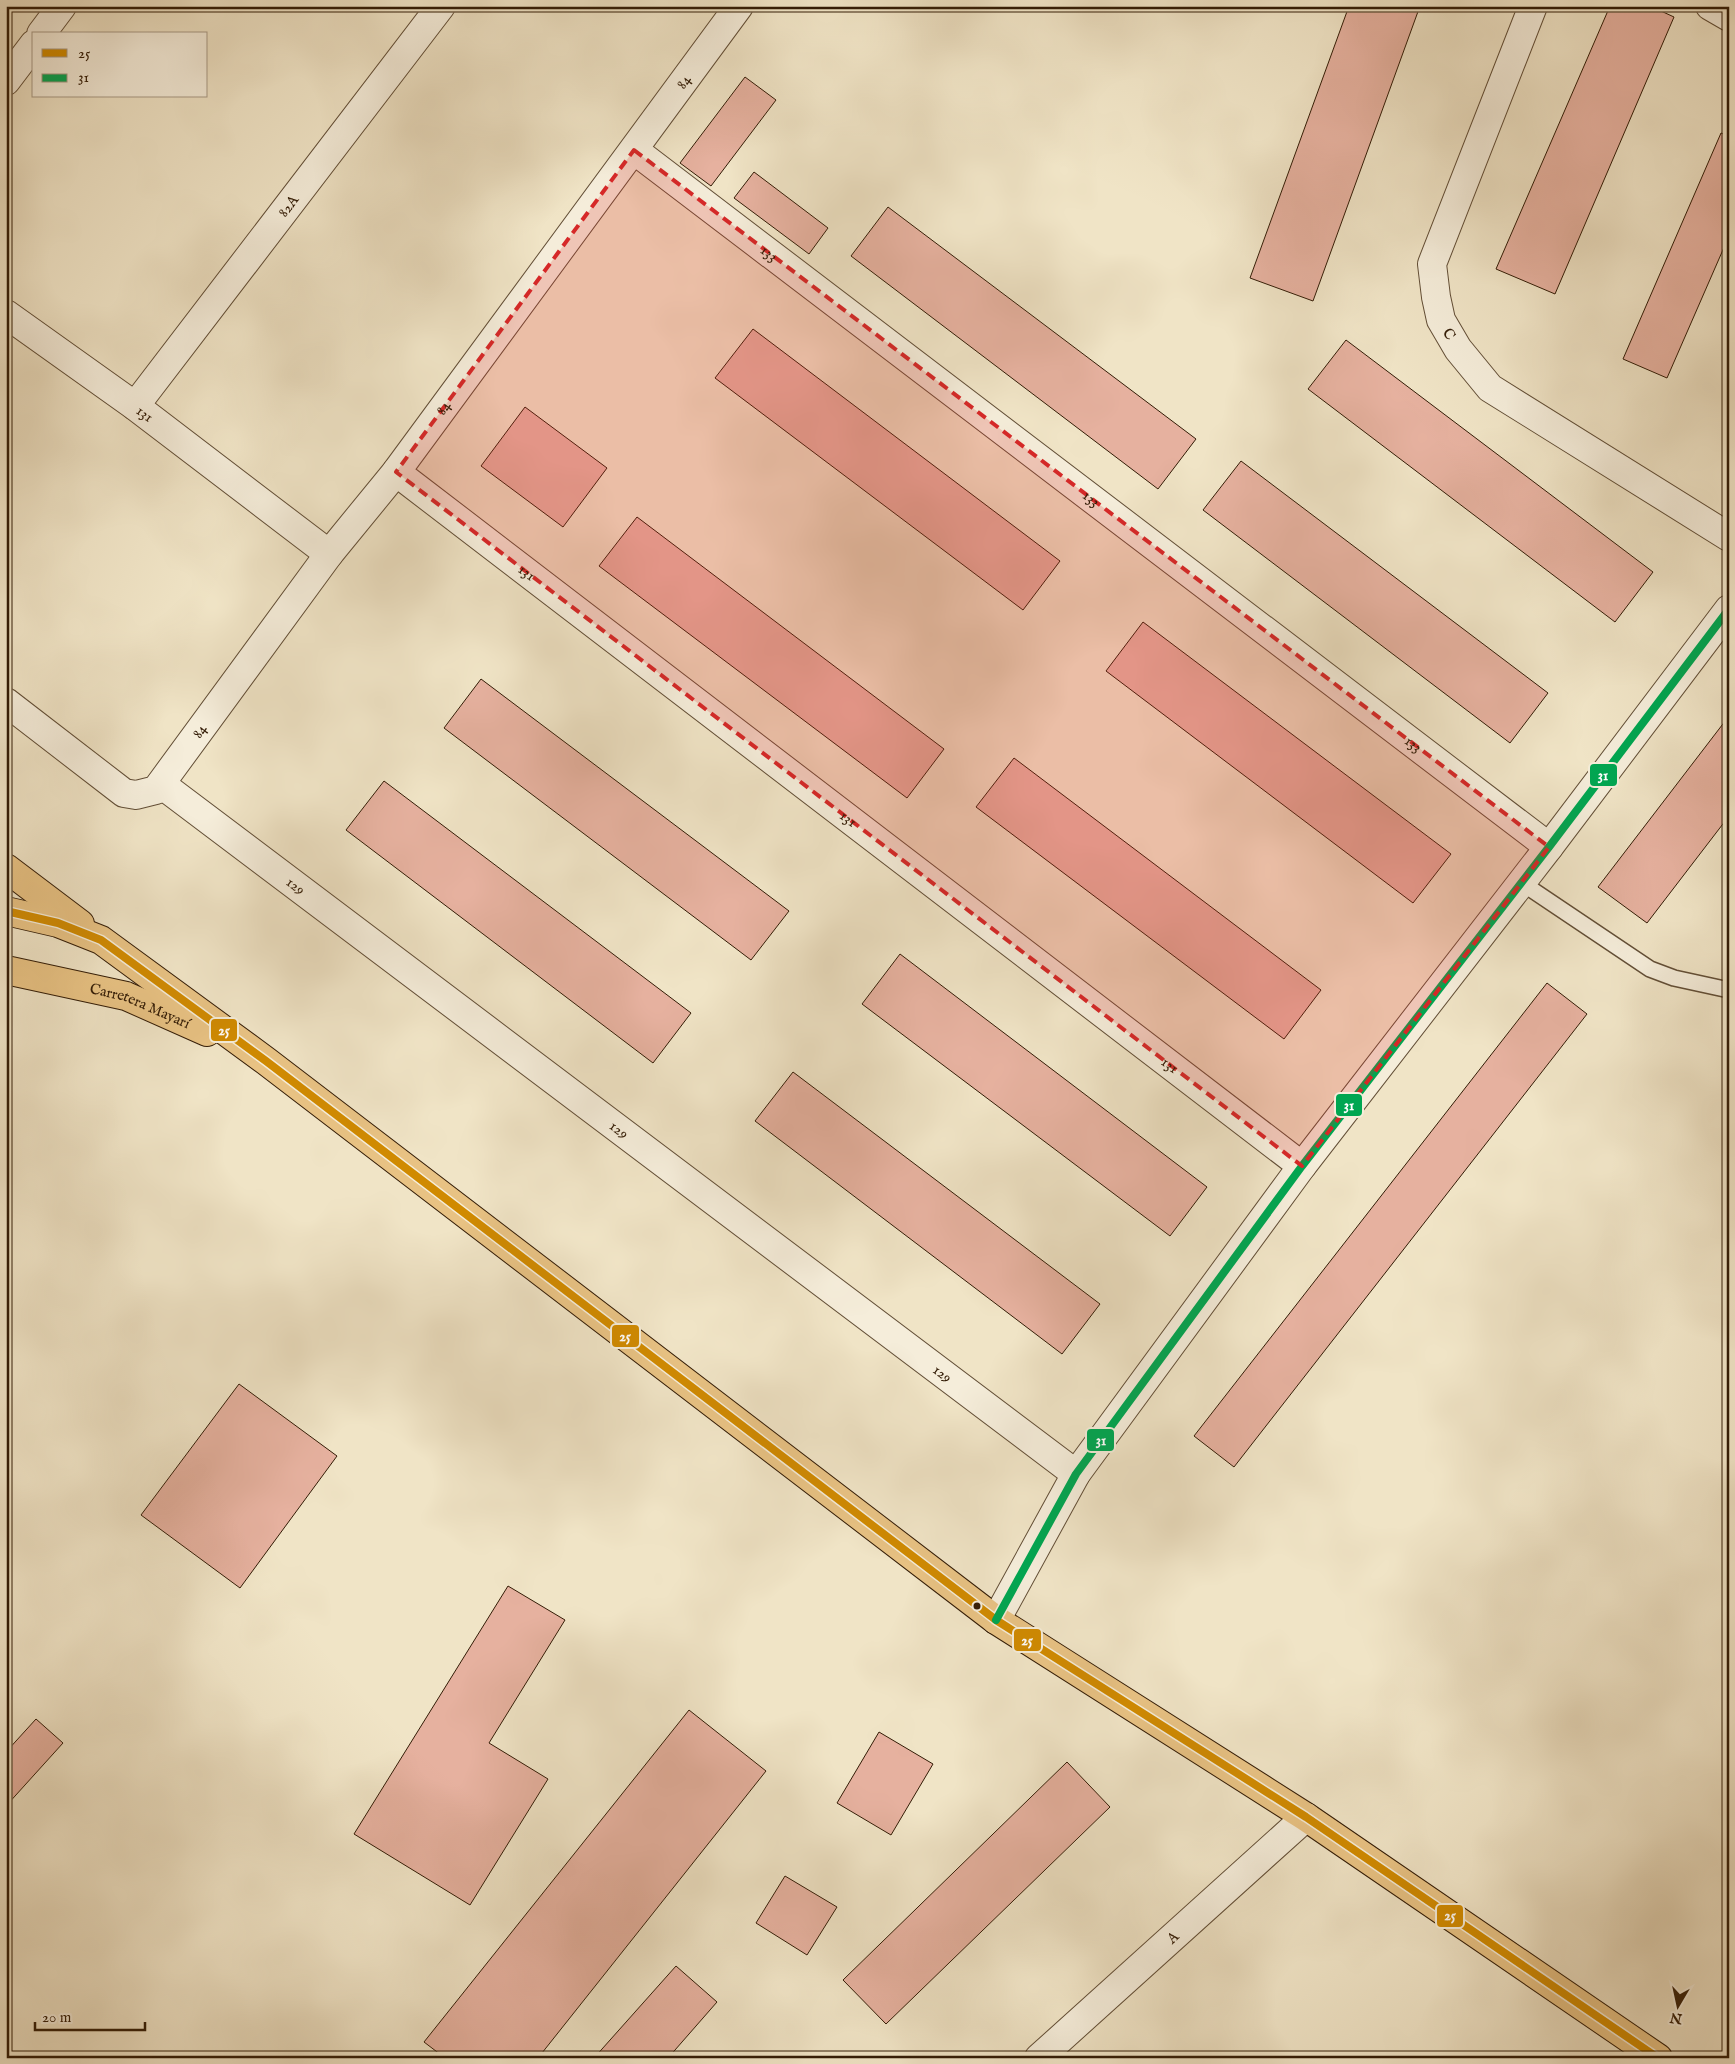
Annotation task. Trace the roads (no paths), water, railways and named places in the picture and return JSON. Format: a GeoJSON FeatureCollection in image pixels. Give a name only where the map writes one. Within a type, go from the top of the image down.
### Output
{"type":"FeatureCollection","features":[{"type":"Feature","properties":{"kind":"main road"},"geometry":{"type":"LineString","coordinates":[[6,868],[101,940]]}},
{"type":"Feature","properties":{"kind":"main road","name":"Carretera Mayarí"},"geometry":{"type":"LineString","coordinates":[[6,910],[58,923],[101,940],[266,1061],[996,1620],[1306,1818],[1658,2058]]}},
{"type":"Feature","properties":{"kind":"main road","name":"Carretera Mayarí"},"geometry":{"type":"LineString","coordinates":[[6,970],[126,996],[182,1020],[266,1061]]}},
{"type":"Feature","properties":{"kind":"street"},"geometry":{"type":"LineString","coordinates":[[42,32],[62,6]]}},
{"type":"Feature","properties":{"kind":"street","name":"82A"},"geometry":{"type":"LineString","coordinates":[[136,406],[441,6]]}},
{"type":"Feature","properties":{"kind":"street","name":"84"},"geometry":{"type":"LineString","coordinates":[[6,702],[110,784],[124,792],[136,795],[156,790],[328,554],[396,472],[739,6]]}},
{"type":"Feature","properties":{"kind":"street","name":"C"},"geometry":{"type":"LineString","coordinates":[[1533,6],[1432,264],[1441,320],[1458,350],[1490,388],[1729,537]]}},
{"type":"Feature","properties":{"kind":"street"},"geometry":{"type":"LineString","coordinates":[[1710,6],[1729,17]]}},
{"type":"Feature","properties":{"kind":"street"},"geometry":{"type":"LineString","coordinates":[[6,81],[32,47]]}},
{"type":"Feature","properties":{"kind":"street","name":"133"},"geometry":{"type":"LineString","coordinates":[[634,150],[1549,848]]}},
{"type":"Feature","properties":{"kind":"street","name":"131"},"geometry":{"type":"LineString","coordinates":[[6,314],[136,406],[328,554]]}},
{"type":"Feature","properties":{"kind":"street","name":"131"},"geometry":{"type":"LineString","coordinates":[[396,472],[1302,1166]]}},
{"type":"Feature","properties":{"kind":"street"},"geometry":{"type":"LineString","coordinates":[[996,1620],[1076,1474],[1302,1166],[1549,848],[1729,609]]}},
{"type":"Feature","properties":{"kind":"street","name":"129"},"geometry":{"type":"LineString","coordinates":[[162,784],[1076,1474]]}},
{"type":"Feature","properties":{"kind":"street","name":"A"},"geometry":{"type":"LineString","coordinates":[[1039,2058],[1306,1818]]}},
{"type":"Feature","properties":{"kind":"lane"},"geometry":{"type":"LineString","coordinates":[[1522,883],[1650,969],[1674,978],[1729,990]]}}]}
